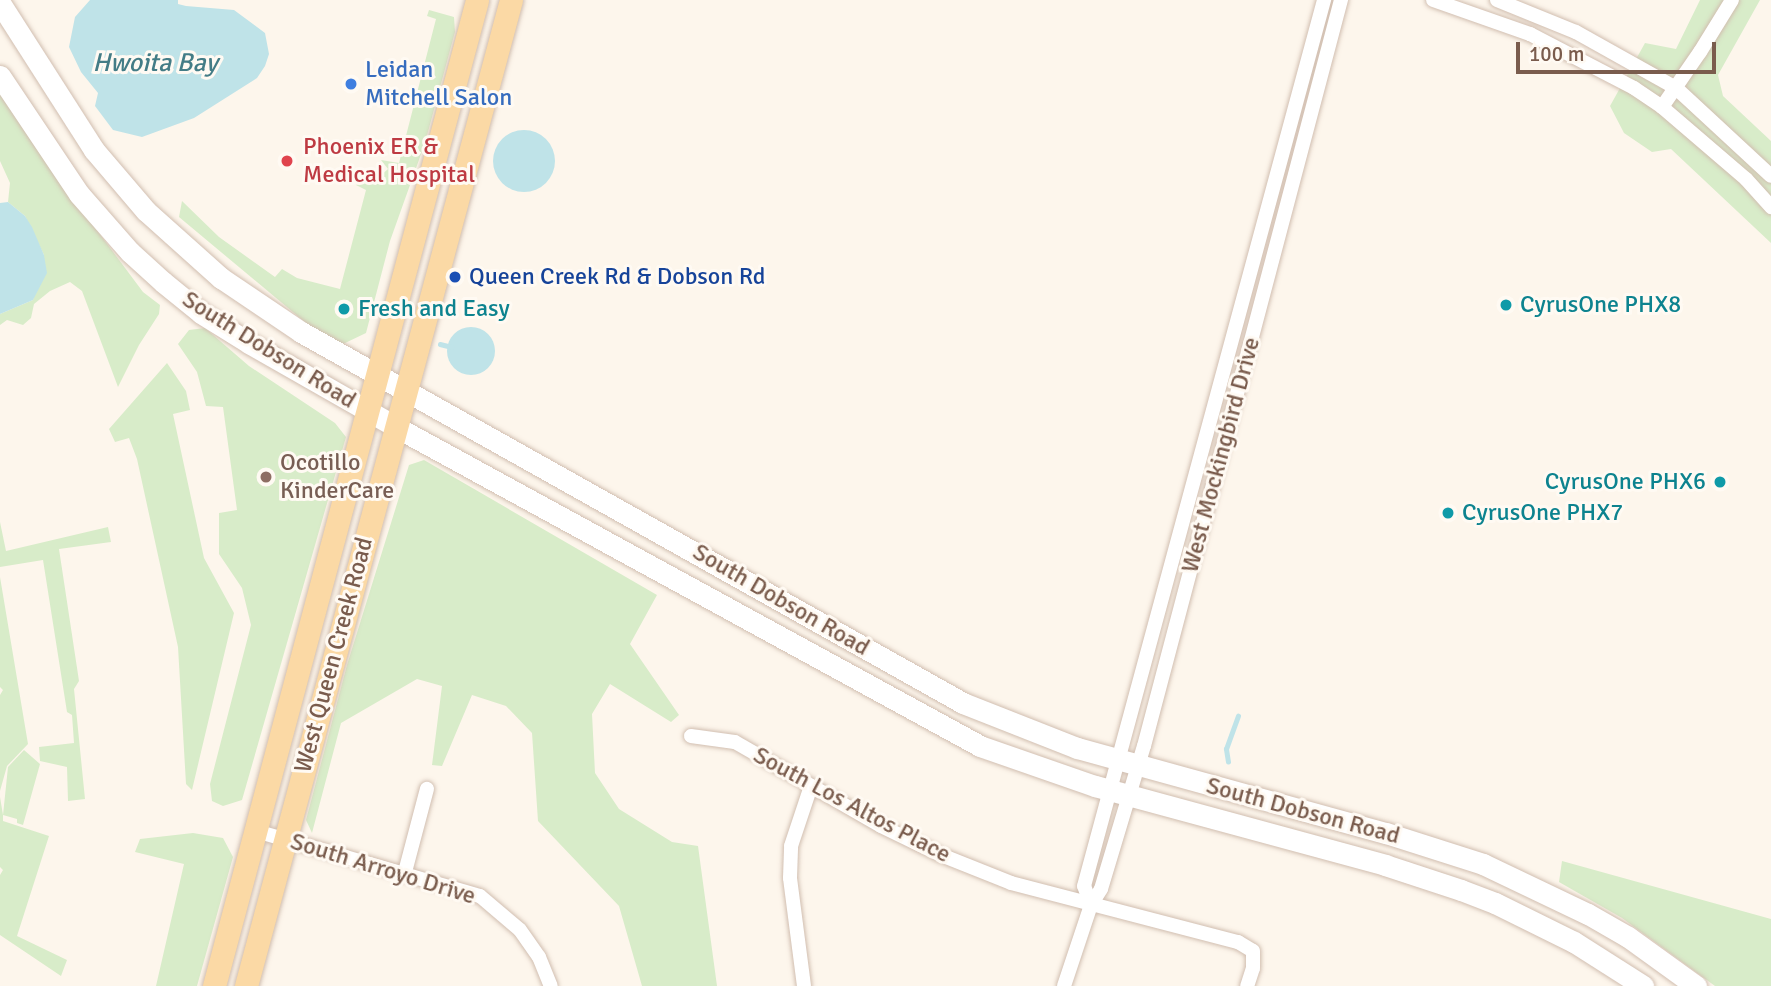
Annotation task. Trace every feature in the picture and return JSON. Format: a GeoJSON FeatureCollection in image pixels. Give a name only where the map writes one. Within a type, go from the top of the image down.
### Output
{"type":"FeatureCollection","features":[{"type":"Feature","properties":{"kind":"main road","name":"West Queen Creek Road"},"geometry":{"type":"LineString","coordinates":[[214,986],[477,0]]}},
{"type":"Feature","properties":{"kind":"main road","name":"West Queen Creek Road"},"geometry":{"type":"LineString","coordinates":[[246,986],[510,0]]}},
{"type":"Feature","properties":{"kind":"main road","name":"South Dobson Road"},"geometry":{"type":"LineString","coordinates":[[0,3],[94,150],[146,211],[184,247],[263,308],[963,703],[1029,731],[1129,762],[1387,833],[1483,864],[1588,914],[1628,937],[1696,986]]}},
{"type":"Feature","properties":{"kind":"main road","name":"South Dobson Road"},"geometry":{"type":"LineString","coordinates":[[0,76],[79,194],[130,252],[163,282],[201,313],[249,343],[396,427],[950,731],[1006,757],[1119,793],[1385,865],[1461,890],[1529,919],[1602,958],[1643,986]]}},
{"type":"Feature","properties":{"kind":"street","name":"West Mockingbird Drive"},"geometry":{"type":"LineString","coordinates":[[1129,762],[1238,323],[1324,0]]}},
{"type":"Feature","properties":{"kind":"street","name":"West Mockingbird Drive"},"geometry":{"type":"LineString","coordinates":[[1064,986],[1091,905],[1084,886],[1129,762],[1255,327],[1341,0]]}},
{"type":"Feature","properties":{"kind":"street"},"geometry":{"type":"LineString","coordinates":[[1433,0],[1530,34],[1580,58],[1661,107],[1746,179],[1771,206]]}},
{"type":"Feature","properties":{"kind":"street"},"geometry":{"type":"LineString","coordinates":[[1497,0],[1576,32],[1676,88],[1771,176]]}},
{"type":"Feature","properties":{"kind":"street"},"geometry":{"type":"LineString","coordinates":[[1661,107],[1732,0]]}},
{"type":"Feature","properties":{"kind":"street"},"geometry":{"type":"LineString","coordinates":[[1238,323],[1255,327]]}},
{"type":"Feature","properties":{"kind":"street","name":"South Los Altos Place"},"geometry":{"type":"LineString","coordinates":[[691,736],[735,743],[941,855],[1011,883],[1238,942],[1253,951],[1253,968],[1247,986]]}},
{"type":"Feature","properties":{"kind":"street"},"geometry":{"type":"LineString","coordinates":[[804,986],[790,878],[792,846],[811,786]]}},
{"type":"Feature","properties":{"kind":"street"},"geometry":{"type":"LineString","coordinates":[[405,872],[427,789]]}},
{"type":"Feature","properties":{"kind":"street","name":"South Arroyo Drive"},"geometry":{"type":"LineString","coordinates":[[256,831],[405,872],[480,896],[520,930],[539,957],[551,986]]}},
{"type":"Feature","properties":{"kind":"green space"},"geometry":{"type":"Polygon","coordinates":[[[1700,0],[1760,0],[1718,75],[1723,96],[1771,141],[1771,243],[1671,149],[1652,152],[1624,133],[1610,106],[1645,43],[1676,49],[1700,0]]]}},
{"type":"Feature","properties":{"kind":"green space"},"geometry":{"type":"Polygon","coordinates":[[[429,10],[454,17],[455,32],[425,143],[390,241],[366,333],[343,344],[312,328],[179,217],[182,201],[219,237],[275,277],[282,269],[297,278],[340,289],[366,190],[356,185],[365,175],[372,183],[388,169],[381,160],[399,163],[436,19],[427,16],[429,10]]]}},
{"type":"Feature","properties":{"kind":"green space"},"geometry":{"type":"Polygon","coordinates":[[[0,91],[143,292],[160,305],[159,314],[139,345],[118,387],[82,291],[70,282],[50,291],[34,304],[31,318],[23,325],[7,320],[0,325],[0,314],[33,300],[44,255],[25,216],[8,202],[10,183],[0,161],[0,91]]]}},
{"type":"Feature","properties":{"kind":"green space"},"geometry":{"type":"Polygon","coordinates":[[[205,328],[249,366],[335,423],[346,437],[242,800],[223,806],[212,801],[210,784],[251,625],[242,588],[219,554],[219,513],[237,510],[223,407],[206,406],[197,372],[178,344],[189,330],[205,328]]]}},
{"type":"Feature","properties":{"kind":"green space"},"geometry":{"type":"Polygon","coordinates":[[[167,363],[186,391],[190,410],[173,414],[204,558],[234,613],[192,790],[186,784],[178,647],[137,459],[129,438],[115,442],[109,429],[167,363]]]}},
{"type":"Feature","properties":{"kind":"green space"},"geometry":{"type":"Polygon","coordinates":[[[424,460],[657,595],[630,644],[679,715],[671,722],[610,684],[592,714],[595,773],[619,809],[672,842],[698,846],[717,986],[642,986],[619,906],[538,821],[532,733],[506,706],[472,695],[442,766],[432,765],[442,686],[417,679],[341,723],[312,833],[306,820],[347,665],[409,465],[424,460]]]}},
{"type":"Feature","properties":{"kind":"green space"},"geometry":{"type":"Polygon","coordinates":[[[0,522],[6,551],[108,527],[111,542],[59,549],[79,681],[74,689],[85,799],[68,801],[67,767],[40,761],[39,747],[74,743],[72,715],[67,712],[43,560],[0,567],[0,522]]]}},
{"type":"Feature","properties":{"kind":"green space"},"geometry":{"type":"Polygon","coordinates":[[[0,577],[28,744],[7,766],[0,791],[0,695],[3,690],[0,687],[0,577]]]}},
{"type":"Feature","properties":{"kind":"green space"},"geometry":{"type":"Polygon","coordinates":[[[24,750],[40,764],[23,825],[17,823],[17,819],[3,815],[8,767],[24,750]]]}},
{"type":"Feature","properties":{"kind":"green space"},"geometry":{"type":"Polygon","coordinates":[[[0,797],[3,821],[49,836],[17,936],[67,960],[61,976],[0,935],[0,875],[3,870],[0,867],[0,797]]]}},
{"type":"Feature","properties":{"kind":"green space"},"geometry":{"type":"Polygon","coordinates":[[[193,833],[223,838],[233,857],[197,986],[156,986],[184,864],[135,852],[140,839],[193,833]]]}},
{"type":"Feature","properties":{"kind":"green space"},"geometry":{"type":"Polygon","coordinates":[[[1562,861],[1771,919],[1771,986],[1715,986],[1622,918],[1559,882],[1562,861]]]}},
{"type":"Feature","properties":{"kind":"water","name":"Hwoita Bay"},"geometry":{"type":"Polygon","coordinates":[[[90,0],[178,0],[178,4],[186,6],[234,10],[265,33],[269,54],[265,66],[257,78],[194,118],[142,137],[113,130],[95,106],[98,93],[81,72],[69,47],[75,17],[90,0]]]}},
{"type":"Feature","properties":{"kind":"water"},"geometry":{"type":"Polygon","coordinates":[[[524,130],[536,132],[546,139],[553,149],[553,173],[546,183],[536,190],[524,192],[512,190],[502,183],[495,173],[493,161],[495,149],[502,139],[512,132],[524,130]]]}},
{"type":"Feature","properties":{"kind":"water"},"geometry":{"type":"Polygon","coordinates":[[[8,202],[25,216],[32,227],[44,255],[47,273],[33,300],[0,314],[0,203],[8,202]]]}},
{"type":"Feature","properties":{"kind":"water"},"geometry":{"type":"Polygon","coordinates":[[[471,327],[488,334],[495,351],[488,368],[471,375],[454,368],[447,351],[454,334],[471,327]]]}},
{"type":"Feature","properties":{"kind":"waterway"},"geometry":{"type":"LineString","coordinates":[[440,344],[452,347]]}},
{"type":"Feature","properties":{"kind":"waterway"},"geometry":{"type":"LineString","coordinates":[[1228,762],[1226,749],[1238,716]]}},
{"type":"Feature","properties":{"kind":"place","name":"Leidan Mitchell Salon"},"geometry":{"type":"Point","coordinates":[351,84]}},
{"type":"Feature","properties":{"kind":"place","name":"Phoenix ER & Medical Hospital"},"geometry":{"type":"Point","coordinates":[287,161]}},
{"type":"Feature","properties":{"kind":"place","name":"Queen Creek Rd & Dobson Rd"},"geometry":{"type":"Point","coordinates":[455,277]}},
{"type":"Feature","properties":{"kind":"place","name":"CyrusOne PHX8"},"geometry":{"type":"Point","coordinates":[1506,305]}},
{"type":"Feature","properties":{"kind":"place","name":"Fresh and Easy"},"geometry":{"type":"Point","coordinates":[344,309]}},
{"type":"Feature","properties":{"kind":"place","name":"Ocotillo KinderCare"},"geometry":{"type":"Point","coordinates":[266,477]}},
{"type":"Feature","properties":{"kind":"place","name":"CyrusOne PHX6"},"geometry":{"type":"Point","coordinates":[1720,482]}},
{"type":"Feature","properties":{"kind":"place","name":"CyrusOne PHX7"},"geometry":{"type":"Point","coordinates":[1448,513]}}]}
